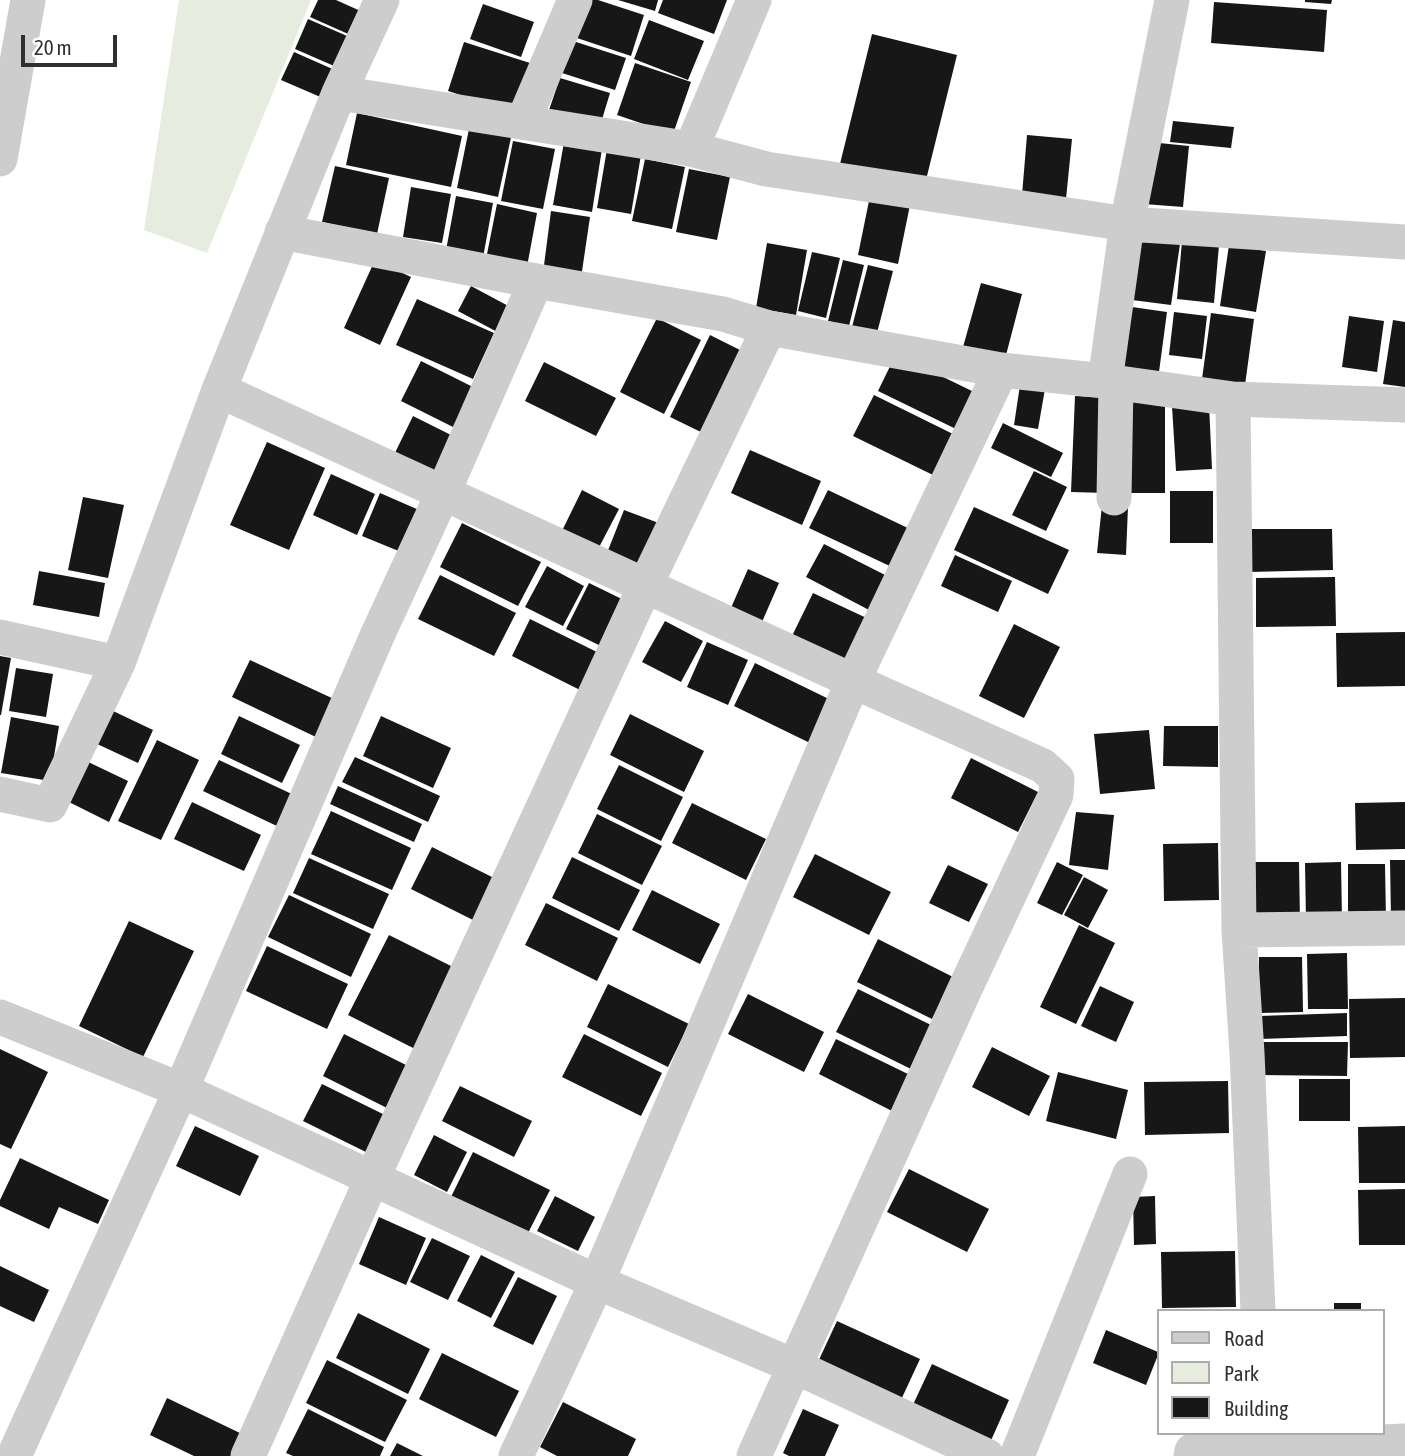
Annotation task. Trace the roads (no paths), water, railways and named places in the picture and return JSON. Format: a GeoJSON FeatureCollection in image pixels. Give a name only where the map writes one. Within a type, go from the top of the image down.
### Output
{"type":"FeatureCollection","features":[{"type":"Feature","properties":{"kind":"street"},"geometry":{"type":"LineString","coordinates":[[0,159],[28,0]]}},
{"type":"Feature","properties":{"kind":"street"},"geometry":{"type":"LineString","coordinates":[[0,794],[50,805],[118,663],[219,390],[339,93],[382,0]]}},
{"type":"Feature","properties":{"kind":"street"},"geometry":{"type":"LineString","coordinates":[[523,122],[575,0]]}},
{"type":"Feature","properties":{"kind":"street"},"geometry":{"type":"LineString","coordinates":[[691,149],[754,0]]}},
{"type":"Feature","properties":{"kind":"street"},"geometry":{"type":"LineString","coordinates":[[1114,498],[1110,382],[1127,224],[1172,0]]}},
{"type":"Feature","properties":{"kind":"street"},"geometry":{"type":"LineString","coordinates":[[339,93],[691,149],[766,169],[1127,224],[1405,242]]}},
{"type":"Feature","properties":{"kind":"street"},"geometry":{"type":"LineString","coordinates":[[282,232],[723,314],[769,328],[1001,370],[1233,399],[1405,405]]}},
{"type":"Feature","properties":{"kind":"street"},"geometry":{"type":"LineString","coordinates":[[14,1456],[181,1090],[376,636],[443,493],[536,281]]}},
{"type":"Feature","properties":{"kind":"street"},"geometry":{"type":"LineString","coordinates":[[248,1456],[645,586],[769,328]]}},
{"type":"Feature","properties":{"kind":"street"},"geometry":{"type":"LineString","coordinates":[[516,1456],[597,1282],[853,681],[1001,370]]}},
{"type":"Feature","properties":{"kind":"street"},"geometry":{"type":"LineString","coordinates":[[219,390],[1043,766],[1057,779],[1056,795],[963,993],[754,1456]]}},
{"type":"Feature","properties":{"kind":"street"},"geometry":{"type":"LineString","coordinates":[[1233,399],[1239,930],[1258,1309]]}},
{"type":"Feature","properties":{"kind":"street"},"geometry":{"type":"LineString","coordinates":[[0,637],[118,663]]}},
{"type":"Feature","properties":{"kind":"street"},"geometry":{"type":"LineString","coordinates":[[1239,930],[1405,928]]}},
{"type":"Feature","properties":{"kind":"street"},"geometry":{"type":"LineString","coordinates":[[0,1017],[181,1090],[597,1282],[794,1366],[987,1456]]}},
{"type":"Feature","properties":{"kind":"street"},"geometry":{"type":"LineString","coordinates":[[1017,1456],[1130,1174]]}},
{"type":"Feature","properties":{"kind":"street"},"geometry":{"type":"LineString","coordinates":[[1191,1456],[1192,1451],[1263,1440],[1405,1441]]}}]}
